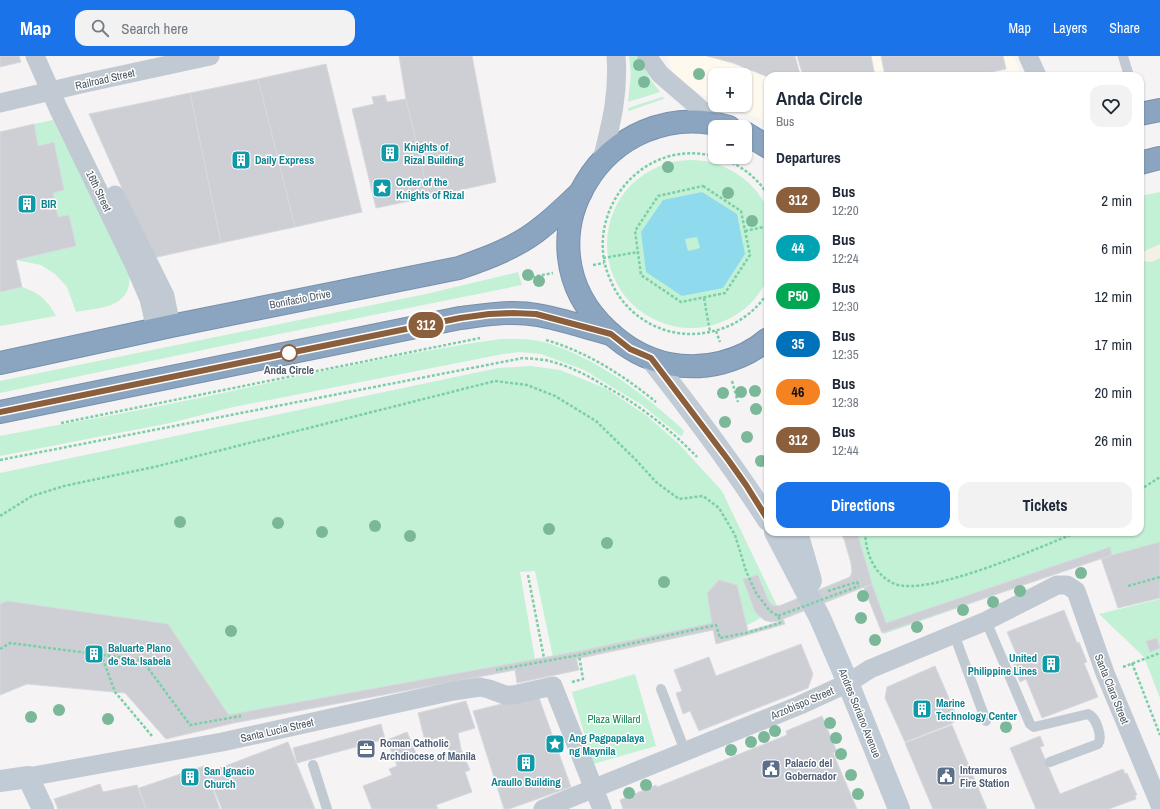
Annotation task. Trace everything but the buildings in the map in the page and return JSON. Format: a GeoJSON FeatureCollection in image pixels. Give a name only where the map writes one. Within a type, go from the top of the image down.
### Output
{"type":"FeatureCollection","features":[{"type":"Feature","properties":{"kind":"highway"},"geometry":{"type":"LineString","coordinates":[[1144,113],[1160,110]]}},
{"type":"Feature","properties":{"kind":"highway"},"geometry":{"type":"LineString","coordinates":[[708,123],[686,121],[654,127],[626,141],[602,160],[580,192],[572,217],[569,243],[572,269],[582,298],[600,324],[630,349],[651,358],[675,365],[701,366],[739,357],[752,351],[764,342]]}},
{"type":"Feature","properties":{"kind":"highway"},"geometry":{"type":"LineString","coordinates":[[1144,162],[1160,158]]}},
{"type":"Feature","properties":{"kind":"highway","name":"Bonifacio Drive"},"geometry":{"type":"LineString","coordinates":[[0,363],[163,328],[460,268],[488,258],[520,242],[542,228],[580,192]]}},
{"type":"Feature","properties":{"kind":"highway"},"geometry":{"type":"LineString","coordinates":[[0,412],[474,316],[513,313],[536,314],[611,334]]}},
{"type":"Feature","properties":{"kind":"street","name":"16th Street"},"geometry":{"type":"LineString","coordinates":[[35,56],[57,90],[165,296],[163,328]]}},
{"type":"Feature","properties":{"kind":"street","name":"16th Street"},"geometry":{"type":"LineString","coordinates":[[48,56],[57,90]]}},
{"type":"Feature","properties":{"kind":"street","name":"Railroad Street"},"geometry":{"type":"LineString","coordinates":[[0,102],[210,56]]}},
{"type":"Feature","properties":{"kind":"street"},"geometry":{"type":"LineString","coordinates":[[602,160],[614,112],[617,86],[616,56]]}},
{"type":"Feature","properties":{"kind":"street"},"geometry":{"type":"LineString","coordinates":[[647,56],[660,74],[718,120]]}},
{"type":"Feature","properties":{"kind":"street"},"geometry":{"type":"LineString","coordinates":[[1028,56],[1035,72]]}},
{"type":"Feature","properties":{"kind":"street"},"geometry":{"type":"LineString","coordinates":[[651,358],[725,455],[764,514]]}},
{"type":"Feature","properties":{"kind":"street","name":"Andres Soriano Avenue"},"geometry":{"type":"LineString","coordinates":[[777,536],[820,618],[899,809]]}},
{"type":"Feature","properties":{"kind":"street","name":"Andres Soriano Avenue"},"geometry":{"type":"LineString","coordinates":[[798,536],[820,618]]}},
{"type":"Feature","properties":{"kind":"street","name":"Arzobispo Street"},"geometry":{"type":"LineString","coordinates":[[543,809],[800,705],[848,683],[870,669],[986,621],[1057,585]]}},
{"type":"Feature","properties":{"kind":"street","name":"Santa Clara Street"},"geometry":{"type":"LineString","coordinates":[[1057,585],[1067,585],[1076,591],[1105,673],[1160,806]]}},
{"type":"Feature","properties":{"kind":"street","name":"Santa Lucia Street"},"geometry":{"type":"LineString","coordinates":[[0,781],[222,742],[453,691],[480,687],[505,695],[513,695],[553,686],[594,788]]}},
{"type":"Feature","properties":{"kind":"street"},"geometry":{"type":"LineString","coordinates":[[28,776],[43,809]]}},
{"type":"Feature","properties":{"kind":"street"},"geometry":{"type":"LineString","coordinates":[[594,788],[602,809]]}},
{"type":"Feature","properties":{"kind":"street"},"geometry":{"type":"LineString","coordinates":[[1156,809],[1160,806]]}},
{"type":"Feature","properties":{"kind":"lane"},"geometry":{"type":"LineString","coordinates":[[1123,56],[1128,72]]}},
{"type":"Feature","properties":{"kind":"lane"},"geometry":{"type":"LineString","coordinates":[[986,621],[1030,724],[1034,727],[1088,714],[1093,717],[1100,742],[1050,762]]}},
{"type":"Feature","properties":{"kind":"lane"},"geometry":{"type":"LineString","coordinates":[[954,634],[986,721]]}},
{"type":"Feature","properties":{"kind":"lane"},"geometry":{"type":"LineString","coordinates":[[661,689],[685,751]]}},
{"type":"Feature","properties":{"kind":"lane"},"geometry":{"type":"LineString","coordinates":[[313,765],[327,809]]}},
{"type":"Feature","properties":{"kind":"path"},"geometry":{"type":"LineString","coordinates":[[708,155],[696,153],[670,156],[654,162],[636,173],[622,188],[610,206],[603,237],[603,258],[608,274],[618,295],[643,320],[653,325],[687,334],[710,332],[726,327],[745,317],[764,297]]}},
{"type":"Feature","properties":{"kind":"path"},"geometry":{"type":"LineString","coordinates":[[732,164],[744,170],[760,183],[764,189]]}},
{"type":"Feature","properties":{"kind":"path"},"geometry":{"type":"LineString","coordinates":[[703,186],[741,211],[750,255],[725,293],[681,302],[641,274],[638,252],[635,231],[658,196],[703,186]]}},
{"type":"Feature","properties":{"kind":"path"},"geometry":{"type":"LineString","coordinates":[[745,231],[764,227]]}},
{"type":"Feature","properties":{"kind":"path"},"geometry":{"type":"LineString","coordinates":[[603,258],[638,252]]}},
{"type":"Feature","properties":{"kind":"path"},"geometry":{"type":"LineString","coordinates":[[704,298],[710,332]]}},
{"type":"Feature","properties":{"kind":"path"},"geometry":{"type":"LineString","coordinates":[[56,424],[484,338]]}},
{"type":"Feature","properties":{"kind":"path"},"geometry":{"type":"LineString","coordinates":[[545,340],[564,345],[590,357],[634,384],[659,404]]}},
{"type":"Feature","properties":{"kind":"path"},"geometry":{"type":"LineString","coordinates":[[0,460],[523,358],[553,362],[580,371],[629,399],[663,425],[699,458]]}},
{"type":"Feature","properties":{"kind":"path"},"geometry":{"type":"LineString","coordinates":[[0,516],[21,502],[43,492],[83,481],[154,467],[495,382],[526,385],[555,396],[596,421],[656,482],[679,499],[704,496],[719,508],[736,535],[746,571],[756,593],[770,611],[778,616],[780,620],[780,623],[746,633],[720,638],[716,625],[579,655],[494,670]]}},
{"type":"Feature","properties":{"kind":"path"},"geometry":{"type":"LineString","coordinates":[[1144,487],[1160,477]]}},
{"type":"Feature","properties":{"kind":"path"},"geometry":{"type":"LineString","coordinates":[[865,536],[868,554],[873,566],[887,579],[896,584],[909,586],[926,584],[976,572],[1068,536]]}},
{"type":"Feature","properties":{"kind":"path"},"geometry":{"type":"LineString","coordinates":[[528,576],[544,658]]}},
{"type":"Feature","properties":{"kind":"path"},"geometry":{"type":"LineString","coordinates":[[1128,586],[1160,577]]}},
{"type":"Feature","properties":{"kind":"path"},"geometry":{"type":"LineString","coordinates":[[778,616],[859,586],[857,582],[815,596]]}},
{"type":"Feature","properties":{"kind":"path"},"geometry":{"type":"LineString","coordinates":[[0,648],[10,643],[142,660],[190,725],[245,716]]}},
{"type":"Feature","properties":{"kind":"path"},"geometry":{"type":"LineString","coordinates":[[1105,673],[1160,653]]}},
{"type":"Feature","properties":{"kind":"path"},"geometry":{"type":"LineString","coordinates":[[101,654],[115,692],[166,753]]}},
{"type":"Feature","properties":{"kind":"path"},"geometry":{"type":"LineString","coordinates":[[579,655],[582,670]]}},
{"type":"Feature","properties":{"kind":"path"},"geometry":{"type":"LineString","coordinates":[[1132,664],[1160,735]]}},
{"type":"Feature","properties":{"kind":"shaded area"},"geometry":{"type":"Polygon","coordinates":[[[667,56],[1014,56],[1020,72],[764,72],[764,120],[743,112],[752,112],[752,68],[708,68],[708,97],[674,77],[667,56]]]}},
{"type":"Feature","properties":{"kind":"green space"},"geometry":{"type":"Polygon","coordinates":[[[629,56],[638,56],[651,80],[660,92],[628,102],[631,74],[629,56]]]}},
{"type":"Feature","properties":{"kind":"green space"},"geometry":{"type":"Polygon","coordinates":[[[662,97],[664,98],[663,99],[629,111],[628,110],[628,108],[662,97]]]}},
{"type":"Feature","properties":{"kind":"green space"},"geometry":{"type":"Polygon","coordinates":[[[53,120],[129,272],[129,283],[126,293],[121,299],[108,306],[76,312],[67,287],[55,274],[41,265],[16,260],[76,246],[69,215],[58,217],[53,193],[64,190],[54,142],[38,146],[34,124],[53,120]]]}},
{"type":"Feature","properties":{"kind":"green space"},"geometry":{"type":"Polygon","coordinates":[[[683,160],[699,160],[708,161],[708,164],[718,164],[731,170],[745,179],[756,190],[764,202],[764,286],[751,304],[738,314],[715,325],[699,328],[683,328],[659,322],[644,314],[631,304],[621,291],[610,268],[607,252],[607,236],[613,212],[621,197],[631,184],[644,174],[667,163],[683,160]]]}},
{"type":"Feature","properties":{"kind":"green space"},"geometry":{"type":"Polygon","coordinates":[[[1160,192],[1160,542],[1101,558],[884,634],[858,536],[1144,536],[1144,195],[1160,192]]]}},
{"type":"Feature","properties":{"kind":"green space"},"geometry":{"type":"Polygon","coordinates":[[[518,272],[522,285],[274,335],[0,393],[0,381],[426,294],[518,272]]]}},
{"type":"Feature","properties":{"kind":"green space"},"geometry":{"type":"Polygon","coordinates":[[[22,287],[34,292],[42,298],[49,305],[56,316],[0,326],[0,292],[22,287]]]}},
{"type":"Feature","properties":{"kind":"green space"},"geometry":{"type":"Polygon","coordinates":[[[501,339],[541,341],[565,349],[582,357],[634,389],[666,414],[684,431],[683,434],[681,436],[679,435],[642,405],[584,370],[541,354],[520,352],[503,354],[233,407],[170,423],[0,456],[0,436],[174,403],[387,358],[501,339]]]}},
{"type":"Feature","properties":{"kind":"green space"},"geometry":{"type":"Polygon","coordinates":[[[531,366],[560,370],[607,389],[647,416],[679,444],[722,491],[778,608],[746,626],[737,585],[719,580],[707,593],[712,623],[553,657],[535,571],[520,572],[535,659],[228,715],[168,624],[7,601],[0,604],[0,473],[498,368],[531,366]]]}},
{"type":"Feature","properties":{"kind":"green space"},"geometry":{"type":"Polygon","coordinates":[[[1160,599],[1160,698],[1144,657],[1099,614],[1160,599]]]}},
{"type":"Feature","properties":{"kind":"green space","name":"Plaza Willard"},"geometry":{"type":"Polygon","coordinates":[[[635,674],[656,746],[593,764],[572,692],[635,674]]]}},
{"type":"Feature","properties":{"kind":"sand"},"geometry":{"type":"Polygon","coordinates":[[[1160,244],[1160,258],[1152,262],[1144,261],[1145,251],[1160,244]]]}},
{"type":"Feature","properties":{"kind":"water"},"geometry":{"type":"Polygon","coordinates":[[[702,192],[737,214],[745,254],[723,288],[682,296],[646,272],[641,232],[663,200],[702,192]],[[697,237],[685,239],[688,251],[700,248],[697,237]]]}},
{"type":"Feature","properties":{"kind":"bus line","name":"312"},"geometry":{"type":"LineString","coordinates":[[0,412],[460,318],[489,314],[536,314],[611,334],[630,349],[651,358],[729,461],[764,514]]}},
{"type":"Feature","properties":{"kind":"place","name":"Knights of Rizal Building"},"geometry":{"type":"Point","coordinates":[390,153]}},
{"type":"Feature","properties":{"kind":"place","name":"Daily Express"},"geometry":{"type":"Point","coordinates":[241,160]}},
{"type":"Feature","properties":{"kind":"place","name":"Order of the Knights of Rizal"},"geometry":{"type":"Point","coordinates":[382,188]}},
{"type":"Feature","properties":{"kind":"place","name":"BIR"},"geometry":{"type":"Point","coordinates":[27,204]}},
{"type":"Feature","properties":{"kind":"place","name":"Anda Circle"},"geometry":{"type":"Point","coordinates":[289,353]}},
{"type":"Feature","properties":{"kind":"place","name":"Baluarte Plano de Sta. Isabela"},"geometry":{"type":"Point","coordinates":[94,654]}},
{"type":"Feature","properties":{"kind":"place","name":"United Philippine Lines"},"geometry":{"type":"Point","coordinates":[1051,664]}},
{"type":"Feature","properties":{"kind":"place","name":"Marine Technology Center"},"geometry":{"type":"Point","coordinates":[922,709]}},
{"type":"Feature","properties":{"kind":"place","name":"Ang Pagpapalaya ng Maynila"},"geometry":{"type":"Point","coordinates":[555,744]}},
{"type":"Feature","properties":{"kind":"place","name":"Roman Catholic Archdiocese of Manila"},"geometry":{"type":"Point","coordinates":[366,749]}},
{"type":"Feature","properties":{"kind":"place","name":"Araullo Building"},"geometry":{"type":"Point","coordinates":[526,763]}},
{"type":"Feature","properties":{"kind":"place","name":"Palacío del Gobernador"},"geometry":{"type":"Point","coordinates":[771,769]}},
{"type":"Feature","properties":{"kind":"place","name":"Intramuros Fire Station"},"geometry":{"type":"Point","coordinates":[946,776]}},
{"type":"Feature","properties":{"kind":"place","name":"San Ignacio Church"},"geometry":{"type":"Point","coordinates":[190,777]}}]}
